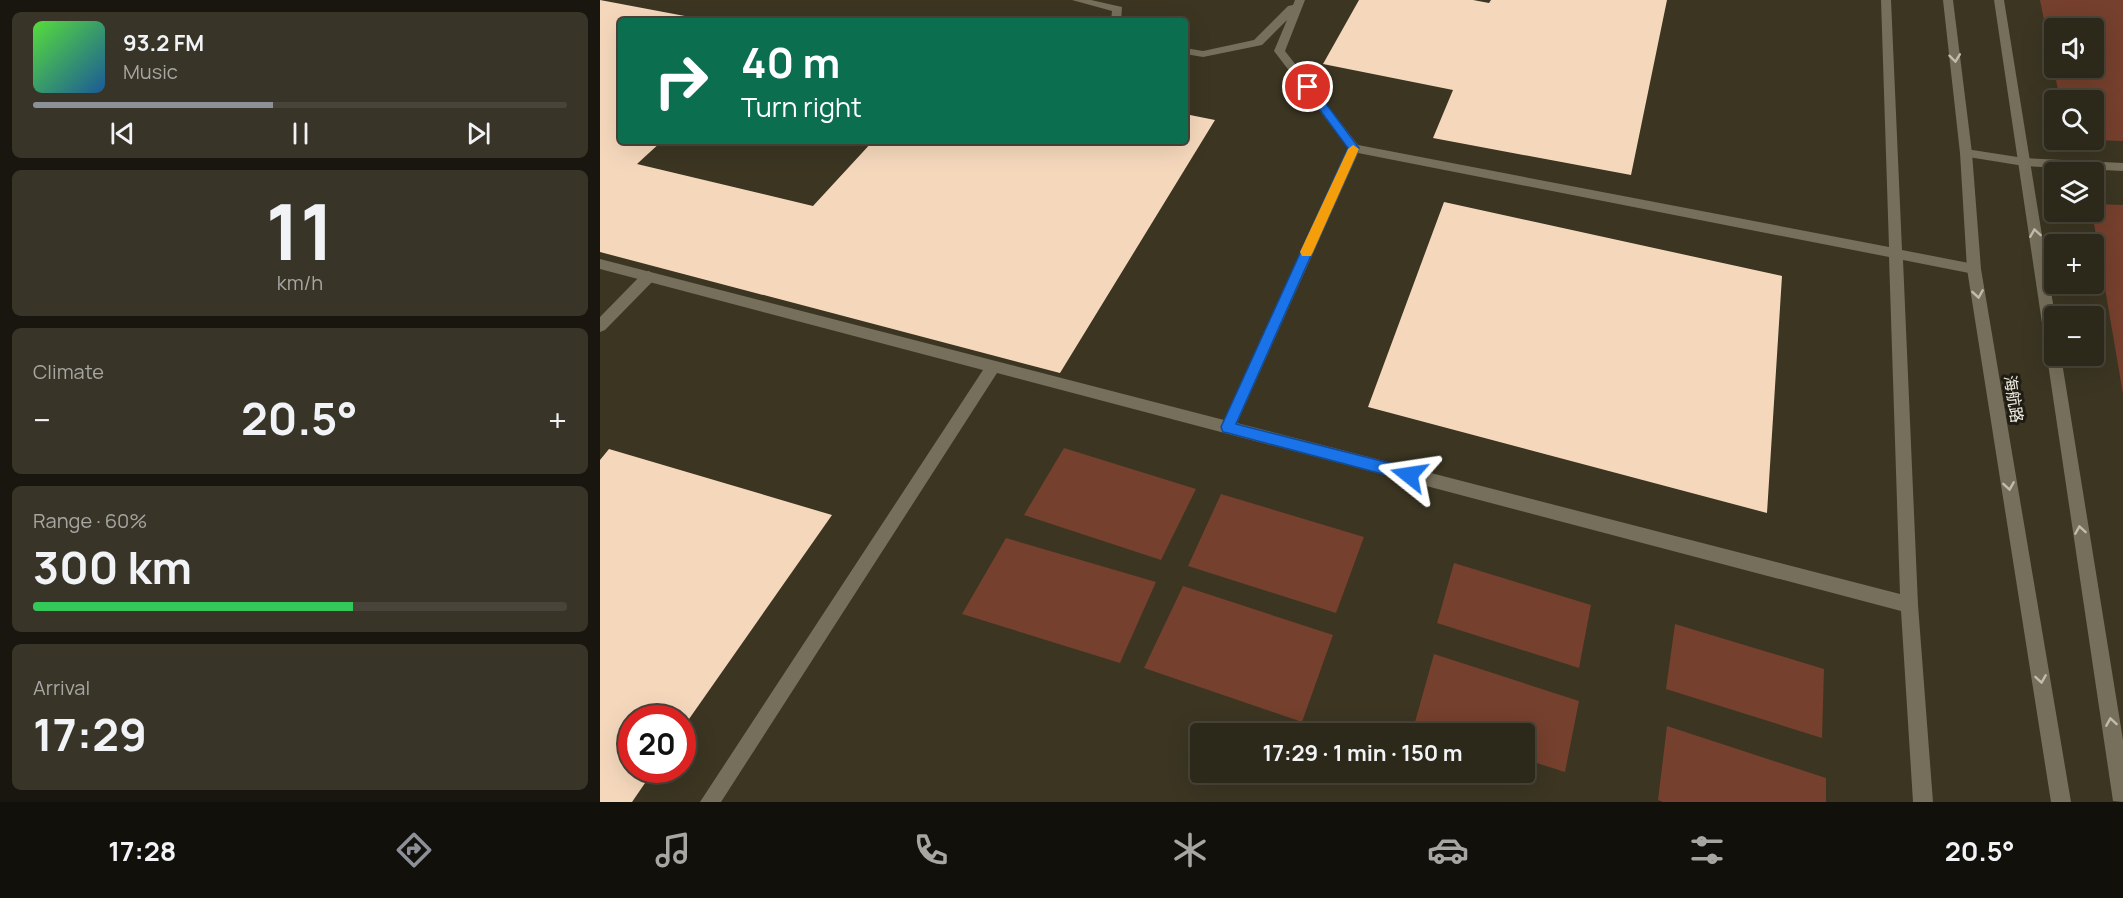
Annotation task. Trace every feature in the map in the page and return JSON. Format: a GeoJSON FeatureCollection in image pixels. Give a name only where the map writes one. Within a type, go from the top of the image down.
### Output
{"type":"FeatureCollection","features":[{"type":"Feature","properties":{"kind":"main road"},"geometry":{"type":"LineString","coordinates":[[1077,0],[1122,4]]}},
{"type":"Feature","properties":{"kind":"main road"},"geometry":{"type":"LineString","coordinates":[[1886,0],[1909,605],[1923,802]]}},
{"type":"Feature","properties":{"kind":"main road","name":"海航路"},"geometry":{"type":"LineString","coordinates":[[1948,0],[1966,153],[1974,269],[2061,802]]}},
{"type":"Feature","properties":{"kind":"main road"},"geometry":{"type":"LineString","coordinates":[[1999,0],[2123,801]]}},
{"type":"Feature","properties":{"kind":"main road"},"geometry":{"type":"LineString","coordinates":[[1299,1],[1279,51],[1354,148],[1974,269]]}},
{"type":"Feature","properties":{"kind":"main road"},"geometry":{"type":"LineString","coordinates":[[1188,52],[1203,54],[1258,43],[1299,1]]}},
{"type":"Feature","properties":{"kind":"main road"},"geometry":{"type":"LineString","coordinates":[[1228,427],[1354,148]]}},
{"type":"Feature","properties":{"kind":"main road"},"geometry":{"type":"LineString","coordinates":[[1966,153],[2024,162],[2123,167]]}},
{"type":"Feature","properties":{"kind":"main road"},"geometry":{"type":"LineString","coordinates":[[600,264],[1909,605]]}},
{"type":"Feature","properties":{"kind":"main road"},"geometry":{"type":"LineString","coordinates":[[600,326],[649,276]]}},
{"type":"Feature","properties":{"kind":"main road"},"geometry":{"type":"LineString","coordinates":[[710,802],[994,366]]}},
{"type":"Feature","properties":{"kind":"shaded area"},"geometry":{"type":"Polygon","coordinates":[[[2040,0],[2123,0],[2123,141],[2104,140],[2104,90],[2058,90],[2056,78],[2104,78],[2104,18],[2044,18],[2044,20],[2040,0]]]}},
{"type":"Feature","properties":{"kind":"shaded area"},"geometry":{"type":"Polygon","coordinates":[[[2104,204],[2123,205],[2123,394],[2104,282],[2104,234],[2096,234],[2094,222],[2104,222],[2104,204]]]}},
{"type":"Feature","properties":{"kind":"shaded area"},"geometry":{"type":"Polygon","coordinates":[[[1064,448],[1196,489],[1161,560],[1024,515],[1064,448]]]}},
{"type":"Feature","properties":{"kind":"shaded area"},"geometry":{"type":"Polygon","coordinates":[[[1221,494],[1364,537],[1336,613],[1188,566],[1221,494]]]}},
{"type":"Feature","properties":{"kind":"shaded area"},"geometry":{"type":"Polygon","coordinates":[[[1006,538],[1156,582],[1120,663],[962,614],[1006,538]]]}},
{"type":"Feature","properties":{"kind":"shaded area"},"geometry":{"type":"Polygon","coordinates":[[[1454,563],[1591,605],[1579,668],[1437,623],[1454,563]]]}},
{"type":"Feature","properties":{"kind":"shaded area"},"geometry":{"type":"Polygon","coordinates":[[[1183,586],[1333,635],[1302,722],[1144,668],[1183,586]]]}},
{"type":"Feature","properties":{"kind":"shaded area"},"geometry":{"type":"Polygon","coordinates":[[[1675,624],[1824,669],[1822,738],[1666,689],[1675,624]]]}},
{"type":"Feature","properties":{"kind":"shaded area"},"geometry":{"type":"Polygon","coordinates":[[[1434,654],[1579,701],[1565,772],[1535,762],[1535,723],[1415,722],[1434,654]]]}},
{"type":"Feature","properties":{"kind":"shaded area"},"geometry":{"type":"Polygon","coordinates":[[[1667,726],[1826,778],[1826,802],[1663,802],[1658,800],[1667,726]]]}},
{"type":"Feature","properties":{"kind":"building"},"geometry":{"type":"Polygon","coordinates":[[[600,0],[695,18],[618,18],[618,144],[659,144],[637,164],[813,206],[870,144],[1188,144],[1188,115],[1215,120],[1060,373],[600,252],[600,0]]]}},
{"type":"Feature","properties":{"kind":"building"},"geometry":{"type":"Polygon","coordinates":[[[1359,0],[1473,0],[1489,3],[1491,0],[1667,0],[1631,175],[1433,138],[1453,90],[1323,64],[1359,0]]]}},
{"type":"Feature","properties":{"kind":"building"},"geometry":{"type":"Polygon","coordinates":[[[1444,202],[1782,276],[1767,513],[1368,407],[1444,202]]]}},
{"type":"Feature","properties":{"kind":"building"},"geometry":{"type":"Polygon","coordinates":[[[609,449],[832,515],[696,709],[696,705],[618,705],[618,783],[645,783],[632,802],[600,802],[600,460],[609,449]]]}},
{"type":"Feature","properties":{"kind":"slow traffic"},"geometry":{"type":"LineString","coordinates":[[1307,252],[1353,149]]}},
{"type":"Feature","properties":{"kind":"route"},"geometry":{"type":"LineString","coordinates":[[1308,87],[1354,148],[1228,427],[1409,475]]}}]}
